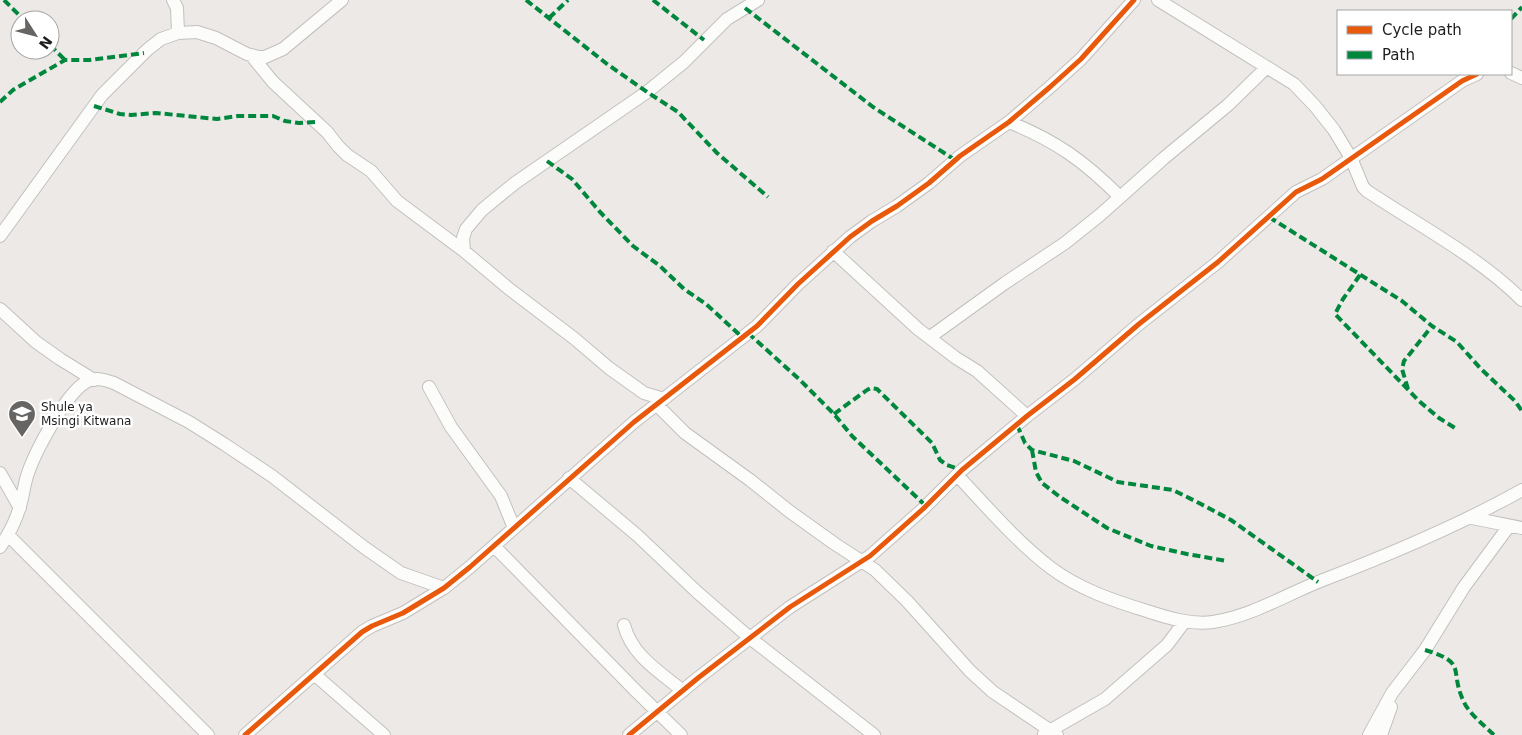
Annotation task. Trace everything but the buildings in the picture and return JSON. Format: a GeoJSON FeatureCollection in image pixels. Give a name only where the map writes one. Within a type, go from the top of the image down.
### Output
{"type":"FeatureCollection","features":[{"type":"Feature","properties":{"kind":"street"},"geometry":{"type":"LineString","coordinates":[[173,0],[177,8],[178,33]]}},
{"type":"Feature","properties":{"kind":"street"},"geometry":{"type":"LineString","coordinates":[[0,236],[102,95],[161,39],[178,33],[197,32],[216,38],[251,55],[265,57],[283,49],[342,0]]}},
{"type":"Feature","properties":{"kind":"street"},"geometry":{"type":"LineString","coordinates":[[464,251],[463,238],[466,229],[482,210],[516,183],[647,92],[684,62],[727,19],[758,0]]}},
{"type":"Feature","properties":{"kind":"street"},"geometry":{"type":"LineString","coordinates":[[245,735],[362,632],[403,613],[444,588],[642,416],[757,326],[833,251],[872,221],[929,183],[960,156],[1009,122],[1081,58],[1134,0]]}},
{"type":"Feature","properties":{"kind":"street"},"geometry":{"type":"LineString","coordinates":[[1158,0],[1294,84],[1334,130],[1351,158],[1363,187],[1367,191],[1418,222],[1488,271],[1522,300]]}},
{"type":"Feature","properties":{"kind":"street"},"geometry":{"type":"LineString","coordinates":[[251,55],[273,82],[327,132],[342,151],[371,171],[397,202],[464,251],[609,368],[660,402],[686,433],[887,581],[970,671],[993,692],[1049,733],[1104,699],[1167,645],[1185,622]]}},
{"type":"Feature","properties":{"kind":"street"},"geometry":{"type":"LineString","coordinates":[[930,337],[1065,243],[1228,105],[1267,67]]}},
{"type":"Feature","properties":{"kind":"street"},"geometry":{"type":"LineString","coordinates":[[629,735],[750,638],[806,596],[862,562],[905,526],[957,475],[1236,246],[1296,192],[1322,179],[1462,81],[1476,75]]}},
{"type":"Feature","properties":{"kind":"street"},"geometry":{"type":"LineString","coordinates":[[1009,122],[1057,144],[1097,174],[1120,197]]}},
{"type":"Feature","properties":{"kind":"street"},"geometry":{"type":"LineString","coordinates":[[833,251],[918,329],[956,358],[977,371],[1027,416]]}},
{"type":"Feature","properties":{"kind":"street"},"geometry":{"type":"LineString","coordinates":[[0,309],[36,342],[94,380]]}},
{"type":"Feature","properties":{"kind":"street"},"geometry":{"type":"LineString","coordinates":[[0,547],[8,535],[20,508],[27,476],[58,414],[78,388],[88,380],[100,379],[114,383],[189,422],[272,476],[365,548],[401,573],[444,588]]}},
{"type":"Feature","properties":{"kind":"street"},"geometry":{"type":"LineString","coordinates":[[635,387],[642,402],[642,416]]}},
{"type":"Feature","properties":{"kind":"street"},"geometry":{"type":"LineString","coordinates":[[430,388],[451,426],[501,496],[514,528]]}},
{"type":"Feature","properties":{"kind":"street"},"geometry":{"type":"LineString","coordinates":[[0,473],[20,508]]}},
{"type":"Feature","properties":{"kind":"street"},"geometry":{"type":"LineString","coordinates":[[957,475],[1026,547],[1052,569],[1085,588],[1118,603],[1185,622],[1212,622],[1241,614],[1275,601],[1304,587],[1394,552],[1472,518],[1522,490]]}},
{"type":"Feature","properties":{"kind":"street"},"geometry":{"type":"LineString","coordinates":[[569,478],[638,536],[750,638],[874,735]]}},
{"type":"Feature","properties":{"kind":"street"},"geometry":{"type":"LineString","coordinates":[[1472,518],[1522,528]]}},
{"type":"Feature","properties":{"kind":"street"},"geometry":{"type":"LineString","coordinates":[[1369,735],[1384,705],[1425,650],[1464,587],[1508,526]]}},
{"type":"Feature","properties":{"kind":"street"},"geometry":{"type":"LineString","coordinates":[[8,535],[208,735]]}},
{"type":"Feature","properties":{"kind":"street"},"geometry":{"type":"LineString","coordinates":[[494,546],[634,690],[681,735]]}},
{"type":"Feature","properties":{"kind":"street"},"geometry":{"type":"LineString","coordinates":[[624,625],[627,638],[648,664],[683,691]]}},
{"type":"Feature","properties":{"kind":"street"},"geometry":{"type":"LineString","coordinates":[[314,674],[384,735]]}},
{"type":"Feature","properties":{"kind":"street"},"geometry":{"type":"LineString","coordinates":[[1380,735],[1400,682]]}},
{"type":"Feature","properties":{"kind":"marked path"},"geometry":{"type":"LineString","coordinates":[[4,0],[14,10]]}},
{"type":"Feature","properties":{"kind":"marked path"},"geometry":{"type":"LineString","coordinates":[[526,0],[607,64],[678,112],[717,153],[768,197]]}},
{"type":"Feature","properties":{"kind":"marked path"},"geometry":{"type":"LineString","coordinates":[[549,18],[568,0]]}},
{"type":"Feature","properties":{"kind":"marked path"},"geometry":{"type":"LineString","coordinates":[[653,0],[704,40]]}},
{"type":"Feature","properties":{"kind":"marked path"},"geometry":{"type":"LineString","coordinates":[[1512,18],[1522,7]]}},
{"type":"Feature","properties":{"kind":"marked path"},"geometry":{"type":"LineString","coordinates":[[745,8],[873,107],[955,160]]}},
{"type":"Feature","properties":{"kind":"marked path"},"geometry":{"type":"LineString","coordinates":[[0,102],[13,90],[65,60],[89,60],[144,53]]}},
{"type":"Feature","properties":{"kind":"marked path"},"geometry":{"type":"LineString","coordinates":[[60,55],[65,60]]}},
{"type":"Feature","properties":{"kind":"marked path"},"geometry":{"type":"LineString","coordinates":[[94,106],[120,114],[131,115],[156,113],[217,119],[238,116],[273,116],[285,121],[299,123],[315,122]]}},
{"type":"Feature","properties":{"kind":"marked path"},"geometry":{"type":"LineString","coordinates":[[547,161],[572,179],[600,212],[633,246],[660,266],[684,289],[706,304],[743,338]]}},
{"type":"Feature","properties":{"kind":"marked path"},"geometry":{"type":"LineString","coordinates":[[1269,217],[1402,301],[1432,326],[1457,342],[1480,368],[1515,401],[1522,411]]}},
{"type":"Feature","properties":{"kind":"marked path"},"geometry":{"type":"LineString","coordinates":[[1360,275],[1335,314],[1419,401],[1439,418],[1455,428]]}},
{"type":"Feature","properties":{"kind":"marked path"},"geometry":{"type":"LineString","coordinates":[[1408,389],[1402,369],[1404,361],[1432,326]]}},
{"type":"Feature","properties":{"kind":"marked path"},"geometry":{"type":"LineString","coordinates":[[748,333],[800,380],[834,414],[852,436],[926,506]]}},
{"type":"Feature","properties":{"kind":"marked path"},"geometry":{"type":"LineString","coordinates":[[834,414],[867,390],[871,388],[877,389],[932,443],[940,460],[947,465],[962,470]]}},
{"type":"Feature","properties":{"kind":"marked path"},"geometry":{"type":"LineString","coordinates":[[1017,425],[1025,443],[1032,450],[1074,461],[1118,482],[1173,490],[1231,520],[1318,582]]}},
{"type":"Feature","properties":{"kind":"marked path"},"geometry":{"type":"LineString","coordinates":[[1032,450],[1036,472],[1042,483],[1107,528],[1151,546],[1227,561]]}},
{"type":"Feature","properties":{"kind":"marked path"},"geometry":{"type":"LineString","coordinates":[[1425,650],[1452,663],[1465,705],[1494,735]]}},
{"type":"Feature","properties":{"kind":"cycle path"},"geometry":{"type":"LineString","coordinates":[[245,735],[362,632],[403,613],[444,588],[634,422],[757,326],[798,284],[850,237],[929,183],[960,156],[1009,122],[1081,59],[1134,0]]}},
{"type":"Feature","properties":{"kind":"cycle path"},"geometry":{"type":"LineString","coordinates":[[629,735],[698,678],[790,607],[870,556],[923,509],[962,470],[1075,379],[1139,324],[1218,262],[1296,192],[1322,179],[1462,81],[1475,75]]}},
{"type":"Feature","properties":{"kind":"place","name":"Shule ya Msingi Kitwana"},"geometry":{"type":"Point","coordinates":[22,438]}}]}
